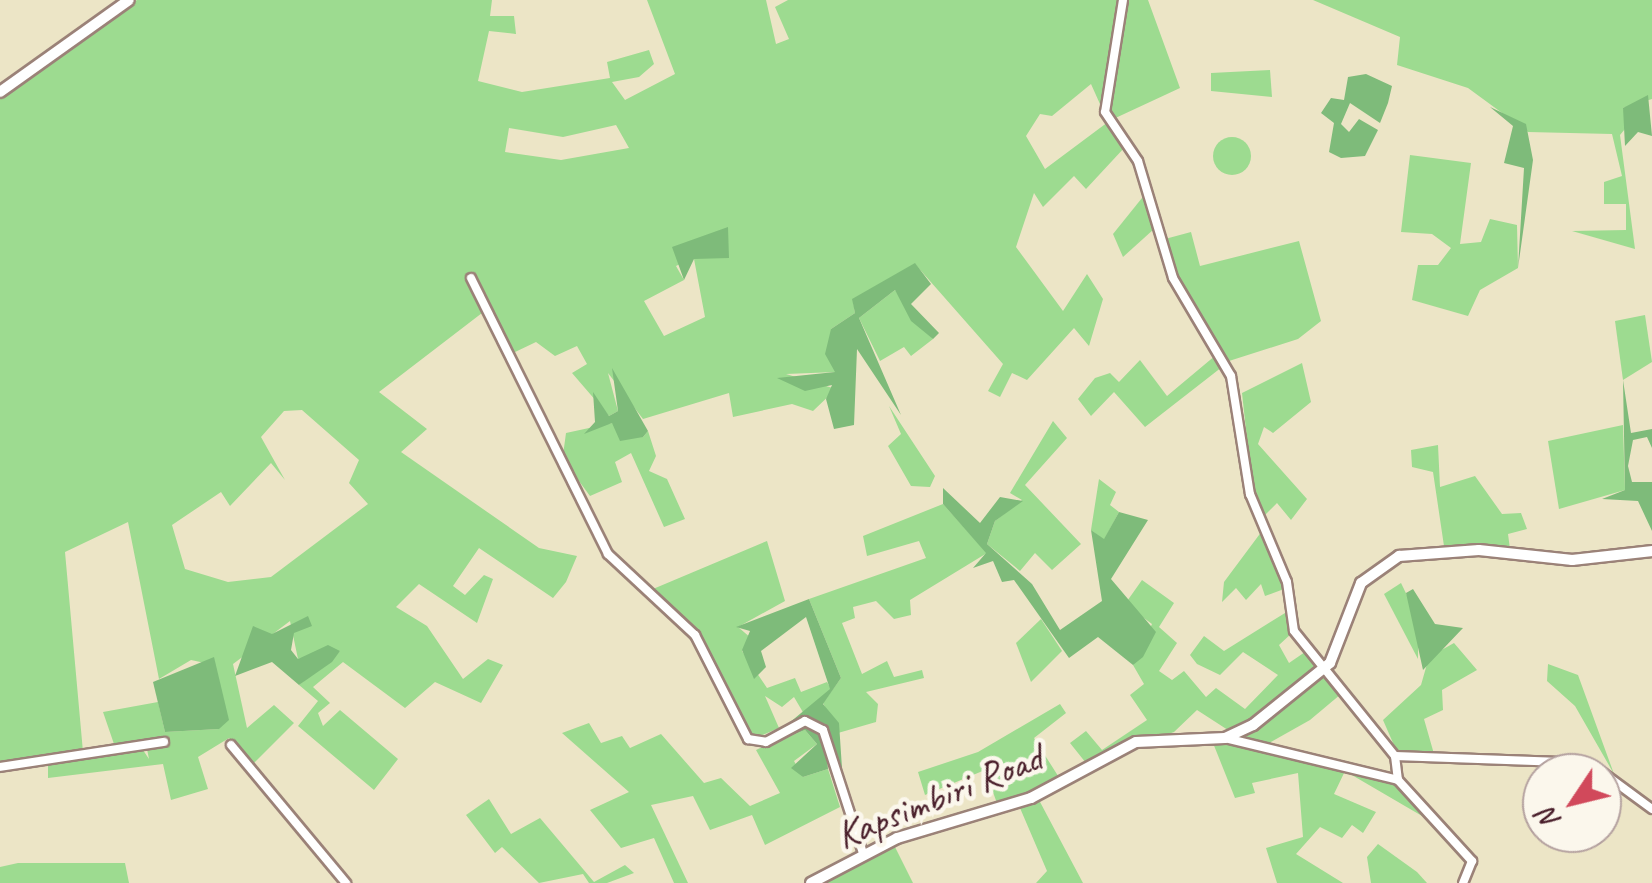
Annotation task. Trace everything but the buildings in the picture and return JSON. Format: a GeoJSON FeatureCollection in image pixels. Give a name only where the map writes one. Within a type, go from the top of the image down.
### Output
{"type":"FeatureCollection","features":[{"type":"Feature","properties":{"kind":"street"},"geometry":{"type":"LineString","coordinates":[[0,92],[129,0]]}},
{"type":"Feature","properties":{"kind":"street"},"geometry":{"type":"LineString","coordinates":[[1123,0],[1105,112],[1138,161],[1173,278],[1231,376],[1250,494],[1287,582],[1294,630],[1396,756],[1398,780]]}},
{"type":"Feature","properties":{"kind":"street"},"geometry":{"type":"LineString","coordinates":[[471,278],[608,554],[694,636],[748,739],[763,743],[805,721],[826,733],[862,852]]}},
{"type":"Feature","properties":{"kind":"street"},"geometry":{"type":"LineString","coordinates":[[1225,738],[1324,670],[1361,583],[1399,556],[1586,560],[1652,551]]}},
{"type":"Feature","properties":{"kind":"street"},"geometry":{"type":"LineString","coordinates":[[1225,738],[1398,780],[1472,861],[1462,883]]}},
{"type":"Feature","properties":{"kind":"street","name":"Kapsimbiri Road"},"geometry":{"type":"LineString","coordinates":[[811,883],[862,852],[1031,798],[1136,742],[1225,738]]}},
{"type":"Feature","properties":{"kind":"street"},"geometry":{"type":"LineString","coordinates":[[0,767],[164,742]]}},
{"type":"Feature","properties":{"kind":"street"},"geometry":{"type":"LineString","coordinates":[[232,745],[346,883]]}},
{"type":"Feature","properties":{"kind":"street"},"geometry":{"type":"LineString","coordinates":[[1396,756],[1562,762],[1603,773],[1652,809]]}},
{"type":"Feature","properties":{"kind":"green space"},"geometry":{"type":"Polygon","coordinates":[[[137,0],[492,0],[490,16],[514,16],[516,34],[489,31],[478,81],[522,92],[610,78],[607,62],[649,50],[654,64],[639,77],[612,82],[625,100],[675,74],[647,0],[766,0],[776,44],[789,39],[775,7],[788,0],[1148,0],[1180,88],[1109,121],[1125,147],[1086,189],[1074,176],[1043,207],[1034,193],[1016,247],[1063,311],[1087,274],[1103,299],[1089,346],[1074,328],[1027,380],[1012,373],[1000,397],[988,391],[1003,364],[915,264],[853,300],[855,313],[831,329],[836,372],[786,374],[836,389],[813,411],[792,404],[733,417],[729,393],[643,419],[608,373],[618,411],[609,416],[572,373],[587,364],[577,346],[555,356],[536,342],[513,353],[467,277],[482,313],[379,392],[427,429],[401,452],[539,548],[577,556],[566,582],[553,598],[479,548],[453,586],[465,595],[484,575],[493,579],[477,623],[419,584],[396,607],[427,626],[463,679],[488,659],[503,665],[481,703],[435,682],[405,708],[343,662],[313,687],[330,703],[318,713],[323,726],[340,710],[398,759],[374,790],[298,726],[318,701],[299,685],[340,651],[298,659],[290,621],[233,664],[247,728],[274,705],[294,723],[253,764],[229,738],[198,757],[208,789],[171,800],[163,764],[48,778],[48,760],[117,749],[143,750],[149,759],[146,744],[114,744],[103,712],[158,702],[165,732],[219,729],[205,663],[191,660],[159,679],[128,522],[65,552],[83,752],[0,764],[0,94],[137,0]],[[1091,84],[1052,116],[1040,114],[1026,136],[1045,169],[1108,122],[1091,84]],[[616,125],[563,137],[509,128],[505,152],[561,160],[629,148],[616,125]],[[723,242],[676,266],[684,280],[644,301],[664,336],[705,317],[694,259],[723,242]],[[302,410],[284,411],[261,437],[285,480],[271,463],[230,506],[221,492],[172,525],[185,569],[228,582],[271,577],[368,504],[349,483],[359,460],[302,410]]]}},
{"type":"Feature","properties":{"kind":"green space"},"geometry":{"type":"Polygon","coordinates":[[[1313,0],[1652,0],[1652,99],[1623,108],[1629,124],[1620,135],[1635,249],[1572,231],[1626,230],[1626,204],[1604,204],[1604,182],[1622,176],[1612,134],[1528,132],[1468,88],[1397,65],[1400,37],[1313,0]]]}},
{"type":"Feature","properties":{"kind":"green space"},"geometry":{"type":"Polygon","coordinates":[[[1270,70],[1272,97],[1211,91],[1211,73],[1270,70]]]}},
{"type":"Feature","properties":{"kind":"green space"},"geometry":{"type":"Polygon","coordinates":[[[1366,74],[1392,86],[1388,103],[1380,123],[1350,103],[1341,124],[1349,132],[1359,119],[1378,130],[1365,156],[1341,158],[1329,152],[1334,123],[1321,113],[1331,98],[1344,100],[1348,77],[1366,74]]]}},
{"type":"Feature","properties":{"kind":"green space"},"geometry":{"type":"Polygon","coordinates":[[[1648,95],[1652,136],[1638,132],[1625,146],[1623,108],[1648,95]]]}},
{"type":"Feature","properties":{"kind":"green space"},"geometry":{"type":"Polygon","coordinates":[[[1490,107],[1526,124],[1533,160],[1518,268],[1524,168],[1504,163],[1513,126],[1490,107]]]}},
{"type":"Feature","properties":{"kind":"green space"},"geometry":{"type":"Polygon","coordinates":[[[1232,137],[1245,143],[1251,156],[1245,169],[1232,175],[1219,169],[1213,156],[1219,143],[1232,137]]]}},
{"type":"Feature","properties":{"kind":"green space"},"geometry":{"type":"Polygon","coordinates":[[[1410,155],[1471,163],[1460,244],[1481,242],[1490,219],[1517,225],[1518,268],[1480,290],[1468,316],[1412,300],[1418,265],[1438,265],[1451,248],[1432,234],[1401,232],[1410,155]]]}},
{"type":"Feature","properties":{"kind":"green space"},"geometry":{"type":"Polygon","coordinates":[[[1146,193],[1154,229],[1123,257],[1113,234],[1146,193]]]}},
{"type":"Feature","properties":{"kind":"green space"},"geometry":{"type":"Polygon","coordinates":[[[728,227],[729,258],[694,259],[684,280],[672,247],[728,227]]]}},
{"type":"Feature","properties":{"kind":"green space"},"geometry":{"type":"Polygon","coordinates":[[[1191,232],[1200,266],[1299,241],[1321,321],[1298,339],[1229,361],[1175,274],[1165,239],[1191,232]]]}},
{"type":"Feature","properties":{"kind":"green space"},"geometry":{"type":"Polygon","coordinates":[[[915,263],[931,284],[911,304],[939,333],[933,339],[911,321],[895,290],[859,318],[901,415],[857,349],[854,425],[834,429],[826,399],[832,385],[805,391],[777,378],[835,372],[825,354],[831,329],[855,313],[852,299],[915,263]]]}},
{"type":"Feature","properties":{"kind":"green space"},"geometry":{"type":"Polygon","coordinates":[[[895,290],[933,339],[911,356],[904,347],[880,361],[859,318],[895,290]]]}},
{"type":"Feature","properties":{"kind":"green space"},"geometry":{"type":"Polygon","coordinates":[[[1645,315],[1652,362],[1623,380],[1615,321],[1645,315]]]}},
{"type":"Feature","properties":{"kind":"green space"},"geometry":{"type":"Polygon","coordinates":[[[1216,355],[1222,367],[1145,427],[1114,392],[1091,416],[1078,399],[1095,378],[1110,373],[1119,382],[1140,360],[1167,396],[1216,355]]]}},
{"type":"Feature","properties":{"kind":"green space"},"geometry":{"type":"Polygon","coordinates":[[[1302,363],[1311,402],[1273,433],[1264,427],[1258,444],[1307,499],[1291,520],[1277,503],[1264,516],[1253,494],[1242,393],[1302,363]]]}},
{"type":"Feature","properties":{"kind":"green space"},"geometry":{"type":"Polygon","coordinates":[[[612,368],[648,431],[643,437],[620,441],[612,423],[584,434],[595,422],[593,392],[609,416],[618,411],[612,368]]]}},
{"type":"Feature","properties":{"kind":"green space"},"geometry":{"type":"Polygon","coordinates":[[[1623,380],[1631,433],[1652,429],[1652,448],[1647,437],[1633,440],[1628,466],[1632,482],[1652,482],[1652,531],[1638,501],[1602,499],[1625,490],[1623,380]]]}},
{"type":"Feature","properties":{"kind":"green space"},"geometry":{"type":"Polygon","coordinates":[[[889,406],[935,476],[930,487],[911,486],[888,446],[901,434],[889,406]]]}},
{"type":"Feature","properties":{"kind":"green space"},"geometry":{"type":"Polygon","coordinates":[[[1053,421],[1067,438],[1025,485],[1081,544],[1052,570],[1035,553],[1020,571],[987,544],[995,521],[1022,500],[1010,493],[1053,421]]]}},
{"type":"Feature","properties":{"kind":"green space"},"geometry":{"type":"Polygon","coordinates":[[[612,423],[643,437],[648,431],[656,456],[649,471],[667,479],[685,519],[664,527],[631,453],[615,462],[622,482],[590,496],[563,455],[566,433],[612,423]]]}},
{"type":"Feature","properties":{"kind":"green space"},"geometry":{"type":"Polygon","coordinates":[[[1623,425],[1625,490],[1559,509],[1548,441],[1623,425]]]}},
{"type":"Feature","properties":{"kind":"green space"},"geometry":{"type":"Polygon","coordinates":[[[1438,445],[1440,487],[1475,476],[1502,514],[1521,513],[1527,529],[1508,534],[1510,549],[1444,546],[1433,472],[1412,467],[1411,450],[1438,445]]]}},
{"type":"Feature","properties":{"kind":"green space"},"geometry":{"type":"Polygon","coordinates":[[[1099,479],[1116,492],[1110,505],[1119,512],[1104,540],[1091,530],[1099,479]]]}},
{"type":"Feature","properties":{"kind":"green space"},"geometry":{"type":"Polygon","coordinates":[[[943,488],[980,523],[1000,497],[1023,501],[995,521],[987,544],[1032,584],[1060,630],[1102,601],[1091,530],[1104,539],[1119,512],[1148,520],[1111,579],[1156,632],[1143,657],[1133,665],[1098,637],[1069,658],[1014,580],[1002,582],[993,561],[973,568],[986,553],[943,504],[943,488]]]}},
{"type":"Feature","properties":{"kind":"green space"},"geometry":{"type":"Polygon","coordinates":[[[943,504],[987,553],[910,600],[911,615],[894,619],[876,601],[853,607],[855,618],[842,623],[862,674],[887,661],[894,677],[922,670],[924,678],[866,692],[878,704],[876,722],[838,733],[823,703],[841,678],[809,599],[926,558],[919,541],[867,556],[863,536],[943,504]]]}},
{"type":"Feature","properties":{"kind":"green space"},"geometry":{"type":"Polygon","coordinates":[[[1262,531],[1284,589],[1265,596],[1261,584],[1246,600],[1236,588],[1222,602],[1224,582],[1262,531]]]}},
{"type":"Feature","properties":{"kind":"green space"},"geometry":{"type":"Polygon","coordinates":[[[767,541],[785,601],[738,627],[751,638],[742,651],[767,688],[795,678],[801,692],[827,682],[831,689],[804,714],[794,697],[782,707],[765,696],[779,728],[753,739],[698,636],[653,589],[767,541]]]}},
{"type":"Feature","properties":{"kind":"green space"},"geometry":{"type":"Polygon","coordinates":[[[1142,580],[1174,603],[1159,627],[1177,643],[1159,671],[1172,680],[1184,671],[1206,697],[1216,688],[1245,709],[1278,675],[1243,652],[1220,675],[1197,664],[1190,655],[1204,636],[1224,651],[1285,613],[1292,633],[1279,645],[1289,663],[1305,652],[1317,671],[1231,732],[1197,710],[1174,732],[1086,763],[1070,743],[1086,731],[1102,750],[1147,720],[1130,695],[1144,684],[1133,665],[1152,624],[1125,604],[1142,580]]]}},
{"type":"Feature","properties":{"kind":"green space"},"geometry":{"type":"Polygon","coordinates":[[[1401,583],[1418,618],[1418,659],[1384,594],[1401,583]]]}},
{"type":"Feature","properties":{"kind":"green space"},"geometry":{"type":"Polygon","coordinates":[[[1413,589],[1435,624],[1463,628],[1423,670],[1406,593],[1413,589]]]}},
{"type":"Feature","properties":{"kind":"green space"},"geometry":{"type":"Polygon","coordinates":[[[809,599],[841,678],[823,704],[839,723],[844,798],[828,732],[809,718],[777,733],[830,689],[806,617],[761,651],[766,667],[754,679],[742,650],[750,631],[736,627],[809,599]]]}},
{"type":"Feature","properties":{"kind":"green space"},"geometry":{"type":"Polygon","coordinates":[[[308,616],[312,626],[294,633],[291,650],[298,659],[328,645],[340,651],[332,662],[299,685],[272,662],[235,676],[253,626],[272,634],[308,616]]]}},
{"type":"Feature","properties":{"kind":"green space"},"geometry":{"type":"Polygon","coordinates":[[[1041,619],[1062,651],[1031,682],[1016,643],[1041,619]]]}},
{"type":"Feature","properties":{"kind":"green space"},"geometry":{"type":"Polygon","coordinates":[[[1454,643],[1477,670],[1442,690],[1443,710],[1424,719],[1434,754],[1397,752],[1383,720],[1421,685],[1429,657],[1454,643]]]}},
{"type":"Feature","properties":{"kind":"green space"},"geometry":{"type":"Polygon","coordinates":[[[214,657],[229,720],[219,729],[165,732],[153,682],[214,657]]]}},
{"type":"Feature","properties":{"kind":"green space"},"geometry":{"type":"Polygon","coordinates":[[[1548,664],[1578,675],[1606,753],[1602,753],[1575,706],[1547,681],[1548,664]]]}},
{"type":"Feature","properties":{"kind":"green space"},"geometry":{"type":"Polygon","coordinates":[[[1324,675],[1341,694],[1310,720],[1262,747],[1235,739],[1324,675]]]}},
{"type":"Feature","properties":{"kind":"green space"},"geometry":{"type":"Polygon","coordinates":[[[1060,704],[1066,713],[1034,738],[1060,779],[998,806],[985,770],[925,795],[918,772],[978,752],[1060,704]]]}},
{"type":"Feature","properties":{"kind":"green space"},"geometry":{"type":"Polygon","coordinates":[[[589,723],[601,743],[622,736],[630,748],[661,734],[704,783],[721,778],[750,806],[780,793],[756,750],[805,730],[817,744],[794,761],[803,777],[828,769],[840,807],[765,845],[752,815],[710,830],[693,796],[651,805],[688,883],[674,883],[654,838],[621,848],[590,810],[629,792],[562,733],[589,723]]]}},
{"type":"Feature","properties":{"kind":"green space"},"geometry":{"type":"Polygon","coordinates":[[[808,725],[825,737],[828,769],[803,777],[791,768],[817,744],[805,730],[756,750],[808,725]]]}},
{"type":"Feature","properties":{"kind":"green space"},"geometry":{"type":"Polygon","coordinates":[[[1213,743],[1225,743],[1399,783],[1446,830],[1345,771],[1334,794],[1376,812],[1363,833],[1352,825],[1342,838],[1320,827],[1296,854],[1343,883],[1277,883],[1266,848],[1303,837],[1298,773],[1252,783],[1255,793],[1235,798],[1213,743]]]}},
{"type":"Feature","properties":{"kind":"green space"},"geometry":{"type":"Polygon","coordinates":[[[489,799],[511,834],[540,818],[594,882],[625,865],[634,873],[607,883],[589,883],[583,874],[539,883],[502,847],[495,853],[466,815],[489,799]]]}},
{"type":"Feature","properties":{"kind":"green space"},"geometry":{"type":"Polygon","coordinates":[[[1039,800],[1083,883],[1036,883],[1047,871],[1020,808],[1039,800]]]}},
{"type":"Feature","properties":{"kind":"green space"},"geometry":{"type":"Polygon","coordinates":[[[893,843],[913,883],[818,883],[893,843]]]}},
{"type":"Feature","properties":{"kind":"green space"},"geometry":{"type":"Polygon","coordinates":[[[1378,844],[1427,883],[1371,883],[1367,857],[1378,844]]]}},
{"type":"Feature","properties":{"kind":"green space"},"geometry":{"type":"Polygon","coordinates":[[[18,863],[125,863],[129,883],[0,883],[0,867],[18,863]]]}}]}
